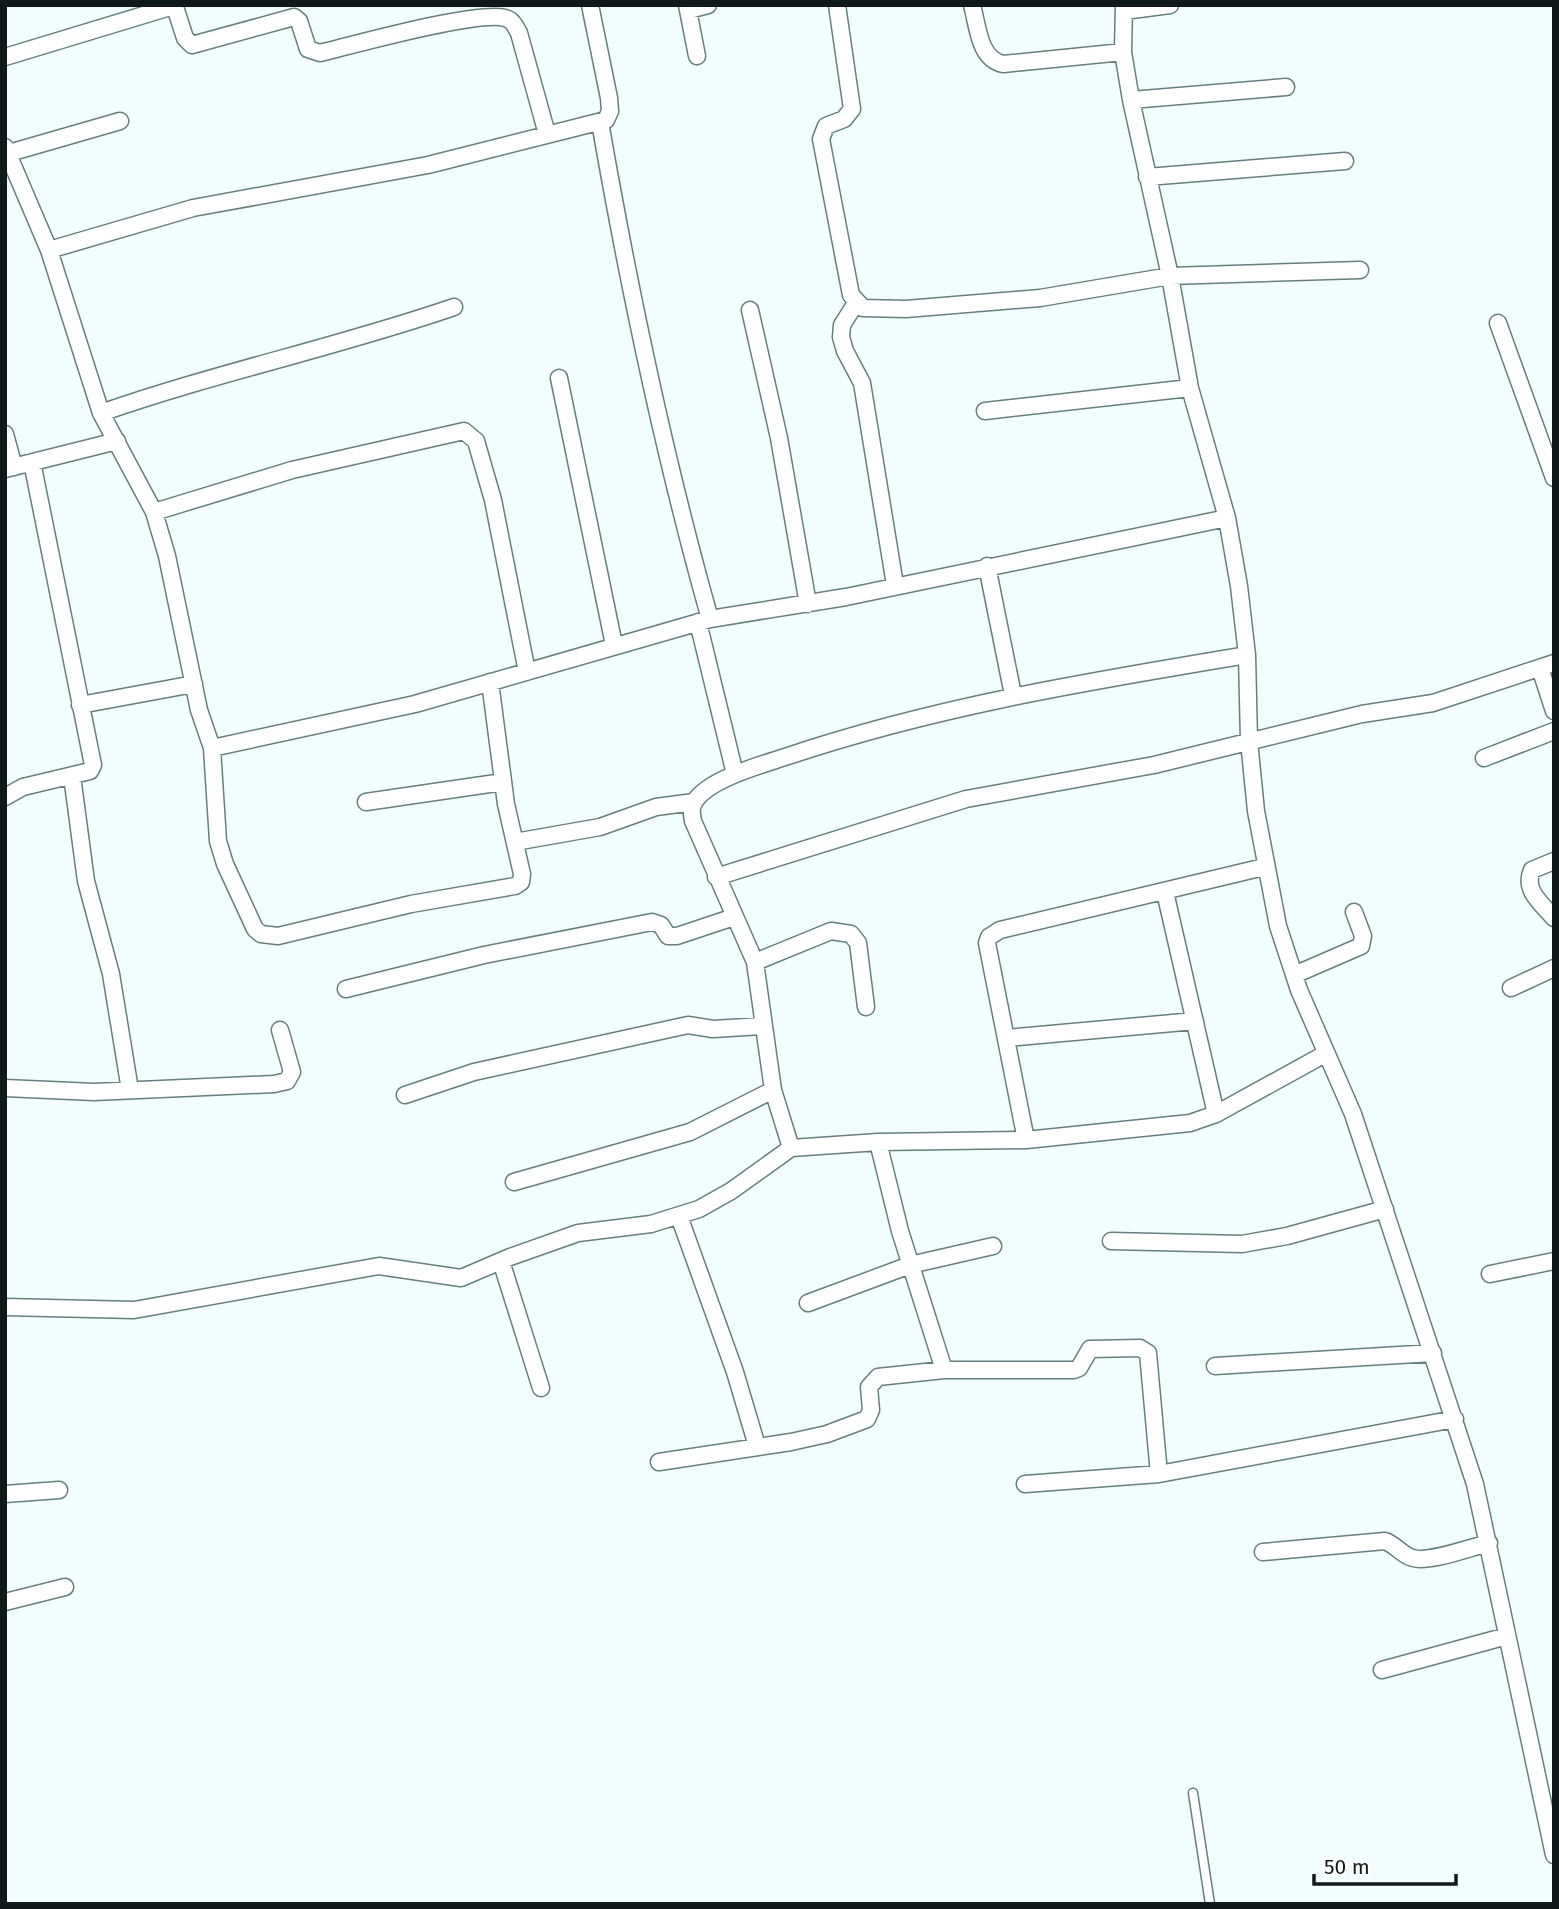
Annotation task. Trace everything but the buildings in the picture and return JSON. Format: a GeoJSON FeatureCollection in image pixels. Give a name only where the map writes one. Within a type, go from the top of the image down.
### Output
{"type":"FeatureCollection","features":[{"type":"Feature","properties":{"kind":"street"},"geometry":{"type":"LineString","coordinates":[[49,250],[193,208],[428,165],[600,122],[609,117],[610,111],[590,5]]}},
{"type":"Feature","properties":{"kind":"street"},"geometry":{"type":"LineString","coordinates":[[697,56],[688,8],[708,5]]}},
{"type":"Feature","properties":{"kind":"street"},"geometry":{"type":"LineString","coordinates":[[837,5],[852,109],[844,120],[826,126],[821,139],[856,303],[842,325],[841,337],[845,351],[862,383],[895,585]]}},
{"type":"Feature","properties":{"kind":"street"},"geometry":{"type":"LineString","coordinates":[[972,5],[986,55],[993,62],[1003,64],[1123,52]]}},
{"type":"Feature","properties":{"kind":"street"},"geometry":{"type":"LineString","coordinates":[[1170,5],[1124,8],[1123,52],[1147,177],[1170,276],[1189,388],[1227,518],[1239,586],[1247,655],[1249,741],[1264,867],[1278,926],[1294,975],[1325,1054],[1353,1114],[1455,1419],[1489,1543],[1554,1854]]}},
{"type":"Feature","properties":{"kind":"street"},"geometry":{"type":"LineString","coordinates":[[5,57],[170,7],[176,10],[185,38],[192,45],[294,17],[299,21],[308,49],[320,53],[466,13],[496,17],[514,23],[547,134]]}},
{"type":"Feature","properties":{"kind":"street"},"geometry":{"type":"LineString","coordinates":[[1131,100],[1286,87]]}},
{"type":"Feature","properties":{"kind":"street"},"geometry":{"type":"LineString","coordinates":[[120,121],[7,150],[49,250],[102,413],[153,512],[167,556],[199,710],[212,748],[218,841],[225,864],[256,929],[261,934],[278,936],[411,904],[515,886],[521,882],[522,874],[503,782],[490,682]]}},
{"type":"Feature","properties":{"kind":"street"},"geometry":{"type":"LineString","coordinates":[[600,122],[641,334],[735,774]]}},
{"type":"Feature","properties":{"kind":"street"},"geometry":{"type":"LineString","coordinates":[[1147,177],[1345,161]]}},
{"type":"Feature","properties":{"kind":"street"},"geometry":{"type":"LineString","coordinates":[[856,303],[873,310],[971,305],[1040,298],[1170,276],[1360,270]]}},
{"type":"Feature","properties":{"kind":"street"},"geometry":{"type":"LineString","coordinates":[[102,413],[192,384],[381,332],[454,307]]}},
{"type":"Feature","properties":{"kind":"street"},"geometry":{"type":"LineString","coordinates":[[750,310],[779,438],[808,604]]}},
{"type":"Feature","properties":{"kind":"street"},"geometry":{"type":"LineString","coordinates":[[1498,323],[1554,478]]}},
{"type":"Feature","properties":{"kind":"street"},"geometry":{"type":"LineString","coordinates":[[559,378],[614,645]]}},
{"type":"Feature","properties":{"kind":"street"},"geometry":{"type":"LineString","coordinates":[[985,411],[1189,388]]}},
{"type":"Feature","properties":{"kind":"street"},"geometry":{"type":"LineString","coordinates":[[153,512],[292,470],[377,448],[464,431],[471,434],[476,442],[493,500],[527,672]]}},
{"type":"Feature","properties":{"kind":"street"},"geometry":{"type":"LineString","coordinates":[[5,434],[9,468],[117,441]]}},
{"type":"Feature","properties":{"kind":"street"},"geometry":{"type":"LineString","coordinates":[[5,797],[23,787],[90,771],[93,765],[32,462]]}},
{"type":"Feature","properties":{"kind":"street"},"geometry":{"type":"LineString","coordinates":[[212,748],[356,718],[704,621],[808,604],[1227,518]]}},
{"type":"Feature","properties":{"kind":"street"},"geometry":{"type":"LineString","coordinates":[[987,566],[1013,695]]}},
{"type":"Feature","properties":{"kind":"street"},"geometry":{"type":"LineString","coordinates":[[514,842],[600,827],[656,807],[694,802],[735,774],[898,722],[1013,695],[1247,655]]}},
{"type":"Feature","properties":{"kind":"street"},"geometry":{"type":"LineString","coordinates":[[716,877],[966,799],[1154,765],[1362,714],[1446,699],[1547,665],[1554,710]]}},
{"type":"Feature","properties":{"kind":"street"},"geometry":{"type":"LineString","coordinates":[[80,705],[194,684]]}},
{"type":"Feature","properties":{"kind":"street"},"geometry":{"type":"LineString","coordinates":[[1484,758],[1554,731]]}},
{"type":"Feature","properties":{"kind":"street"},"geometry":{"type":"LineString","coordinates":[[72,776],[86,881],[111,974],[130,1090]]}},
{"type":"Feature","properties":{"kind":"street"},"geometry":{"type":"LineString","coordinates":[[366,802],[503,782]]}},
{"type":"Feature","properties":{"kind":"street"},"geometry":{"type":"LineString","coordinates":[[694,802],[693,821],[734,917],[748,940],[755,962],[773,1090],[791,1148]]}},
{"type":"Feature","properties":{"kind":"street"},"geometry":{"type":"LineString","coordinates":[[1554,861],[1532,870],[1528,878],[1530,888],[1554,918]]}},
{"type":"Feature","properties":{"kind":"street"},"geometry":{"type":"LineString","coordinates":[[1026,1140],[987,943],[993,932],[1264,867]]}},
{"type":"Feature","properties":{"kind":"street"},"geometry":{"type":"LineString","coordinates":[[1165,892],[1216,1114]]}},
{"type":"Feature","properties":{"kind":"street"},"geometry":{"type":"LineString","coordinates":[[1294,975],[1361,946],[1363,936],[1354,912]]}},
{"type":"Feature","properties":{"kind":"street"},"geometry":{"type":"LineString","coordinates":[[346,989],[484,955],[629,926],[657,922],[665,933],[677,936],[734,917]]}},
{"type":"Feature","properties":{"kind":"street"},"geometry":{"type":"LineString","coordinates":[[755,962],[831,931],[851,934],[858,943],[866,1007]]}},
{"type":"Feature","properties":{"kind":"street"},"geometry":{"type":"LineString","coordinates":[[1511,988],[1554,968]]}},
{"type":"Feature","properties":{"kind":"street"},"geometry":{"type":"LineString","coordinates":[[1006,1038],[1195,1021]]}},
{"type":"Feature","properties":{"kind":"street"},"geometry":{"type":"LineString","coordinates":[[405,1095],[474,1072],[688,1025],[713,1029],[762,1026]]}},
{"type":"Feature","properties":{"kind":"street"},"geometry":{"type":"LineString","coordinates":[[5,1088],[94,1092],[237,1087],[287,1081],[292,1072],[280,1030]]}},
{"type":"Feature","properties":{"kind":"street"},"geometry":{"type":"LineString","coordinates":[[5,1307],[134,1310],[357,1268],[404,1268],[461,1278],[578,1233],[651,1224],[679,1216],[731,1191],[774,1156],[791,1148],[878,1142],[1026,1140],[1191,1123],[1216,1114],[1325,1054]]}},
{"type":"Feature","properties":{"kind":"street"},"geometry":{"type":"LineString","coordinates":[[514,1182],[690,1132],[773,1090]]}},
{"type":"Feature","properties":{"kind":"street"},"geometry":{"type":"LineString","coordinates":[[878,1142],[911,1265],[944,1370]]}},
{"type":"Feature","properties":{"kind":"street"},"geometry":{"type":"LineString","coordinates":[[1111,1241],[1242,1244],[1287,1236],[1385,1209]]}},
{"type":"Feature","properties":{"kind":"street"},"geometry":{"type":"LineString","coordinates":[[679,1216],[735,1371],[757,1446]]}},
{"type":"Feature","properties":{"kind":"street"},"geometry":{"type":"LineString","coordinates":[[808,1303],[911,1265],[993,1246]]}},
{"type":"Feature","properties":{"kind":"street"},"geometry":{"type":"LineString","coordinates":[[501,1261],[541,1388]]}},
{"type":"Feature","properties":{"kind":"street"},"geometry":{"type":"LineString","coordinates":[[1490,1273],[1554,1261]]}},
{"type":"Feature","properties":{"kind":"street"},"geometry":{"type":"LineString","coordinates":[[659,1462],[827,1434],[867,1419],[872,1410],[869,1387],[878,1377],[944,1370],[1074,1370],[1079,1368],[1090,1349],[1145,1350],[1149,1359],[1159,1474]]}},
{"type":"Feature","properties":{"kind":"street"},"geometry":{"type":"LineString","coordinates":[[1215,1366],[1433,1353]]}},
{"type":"Feature","properties":{"kind":"street"},"geometry":{"type":"LineString","coordinates":[[1025,1485],[1159,1474],[1455,1419]]}},
{"type":"Feature","properties":{"kind":"street"},"geometry":{"type":"LineString","coordinates":[[5,1494],[58,1490]]}},
{"type":"Feature","properties":{"kind":"street"},"geometry":{"type":"LineString","coordinates":[[1263,1552],[1385,1541],[1395,1545],[1410,1558],[1422,1559],[1489,1543]]}},
{"type":"Feature","properties":{"kind":"street"},"geometry":{"type":"LineString","coordinates":[[5,1602],[65,1587]]}},
{"type":"Feature","properties":{"kind":"street"},"geometry":{"type":"LineString","coordinates":[[1382,1670],[1507,1636]]}},
{"type":"Feature","properties":{"kind":"lane"},"geometry":{"type":"LineString","coordinates":[[1193,1793],[1210,1904]]}}]}
